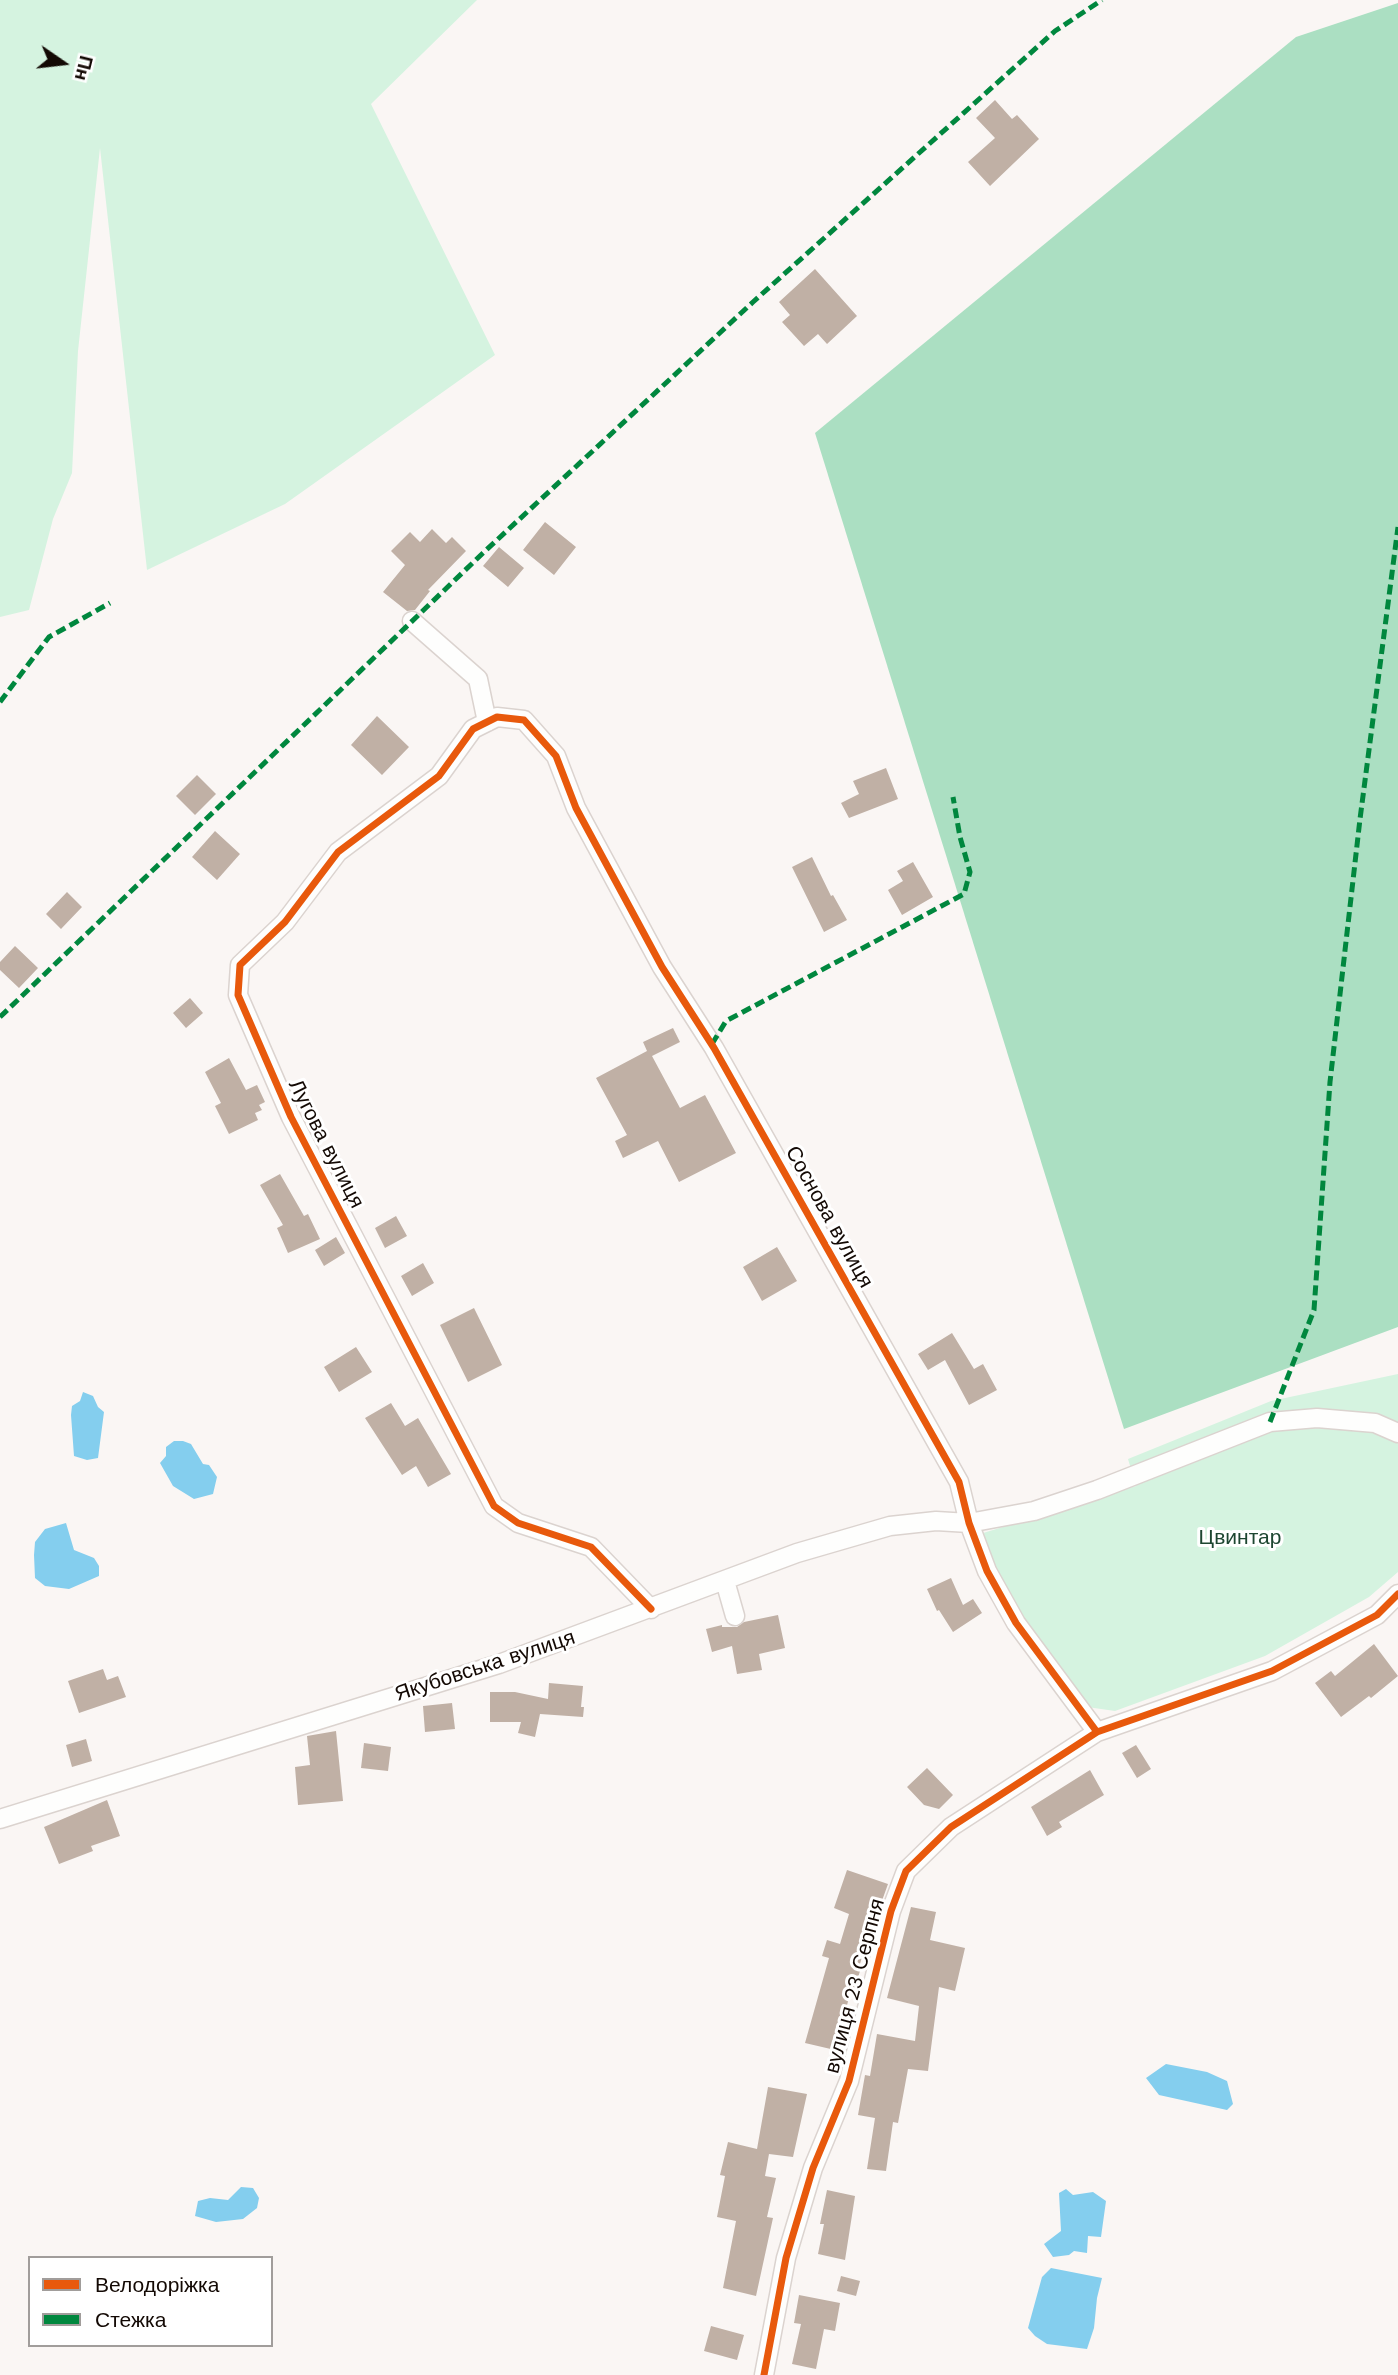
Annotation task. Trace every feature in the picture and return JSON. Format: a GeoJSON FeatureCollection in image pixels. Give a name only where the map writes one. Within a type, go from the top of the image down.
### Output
{"type":"FeatureCollection","features":[{"type":"Feature","properties":{"kind":"street"},"geometry":{"type":"LineString","coordinates":[[412,621],[478,679],[487,722]]}},
{"type":"Feature","properties":{"kind":"street","name":"Соснова вулиця"},"geometry":{"type":"LineString","coordinates":[[487,722],[497,717],[524,720],[556,756],[576,808],[662,967],[714,1048],[959,1482],[969,1523],[987,1572],[1016,1623],[1097,1732]]}},
{"type":"Feature","properties":{"kind":"street","name":"Лугова вулиця"},"geometry":{"type":"LineString","coordinates":[[487,722],[473,729],[439,776],[338,852],[285,922],[240,965],[238,995],[290,1117],[494,1506],[518,1522],[591,1547],[651,1609]]}},
{"type":"Feature","properties":{"kind":"street","name":"Якубовська вулиця"},"geometry":{"type":"LineString","coordinates":[[0,1819],[499,1664],[797,1553],[890,1526],[936,1521],[969,1523],[1034,1511],[1097,1490],[1270,1422],[1317,1418],[1375,1423],[1398,1433]]}},
{"type":"Feature","properties":{"kind":"street"},"geometry":{"type":"LineString","coordinates":[[725,1581],[735,1616]]}},
{"type":"Feature","properties":{"kind":"street","name":"вулиця 23 Серпня"},"geometry":{"type":"LineString","coordinates":[[764,2375],[786,2258],[813,2168],[849,2081],[891,1912],[906,1871],[951,1827],[1097,1732],[1272,1671],[1377,1615],[1398,1594]]}},
{"type":"Feature","properties":{"kind":"green space"},"geometry":{"type":"Polygon","coordinates":[[[0,0],[477,0],[371,104],[495,355],[285,504],[147,570],[100,148],[78,351],[72,473],[53,519],[29,610],[0,617],[0,0]]]}},
{"type":"Feature","properties":{"kind":"green space"},"geometry":{"type":"Polygon","coordinates":[[[1398,3],[1398,1327],[1124,1429],[815,433],[1296,37],[1398,3]]]}},
{"type":"Feature","properties":{"kind":"green space","name":"Цвинтар"},"geometry":{"type":"Polygon","coordinates":[[[1398,1374],[1398,1572],[1369,1597],[1265,1656],[1115,1711],[1087,1707],[1024,1619],[980,1534],[1136,1486],[1128,1459],[1271,1401],[1398,1374]]]}},
{"type":"Feature","properties":{"kind":"water"},"geometry":{"type":"Polygon","coordinates":[[[83,1392],[93,1396],[98,1407],[104,1412],[98,1458],[87,1460],[74,1456],[71,1415],[72,1406],[80,1401],[83,1392]]]}},
{"type":"Feature","properties":{"kind":"water"},"geometry":{"type":"Polygon","coordinates":[[[174,1441],[191,1444],[203,1464],[209,1465],[217,1477],[213,1494],[194,1499],[173,1486],[160,1463],[166,1456],[166,1447],[174,1441]]]}},
{"type":"Feature","properties":{"kind":"water"},"geometry":{"type":"Polygon","coordinates":[[[66,1523],[74,1550],[94,1558],[99,1566],[99,1576],[69,1589],[45,1586],[35,1578],[35,1542],[45,1529],[66,1523]]]}},
{"type":"Feature","properties":{"kind":"water"},"geometry":{"type":"Polygon","coordinates":[[[1166,2064],[1207,2072],[1227,2081],[1233,2104],[1227,2110],[1159,2095],[1146,2078],[1166,2064]]]}},
{"type":"Feature","properties":{"kind":"water"},"geometry":{"type":"Polygon","coordinates":[[[241,2187],[253,2188],[259,2198],[257,2208],[243,2219],[216,2222],[195,2216],[198,2201],[210,2198],[228,2200],[241,2187]]]}},
{"type":"Feature","properties":{"kind":"water"},"geometry":{"type":"Polygon","coordinates":[[[1066,2189],[1073,2195],[1093,2192],[1106,2201],[1101,2237],[1088,2236],[1087,2253],[1074,2251],[1069,2255],[1053,2257],[1044,2244],[1061,2231],[1059,2193],[1066,2189]]]}},
{"type":"Feature","properties":{"kind":"water"},"geometry":{"type":"Polygon","coordinates":[[[1051,2268],[1102,2278],[1094,2328],[1087,2349],[1047,2344],[1028,2328],[1042,2277],[1051,2268]]]}},
{"type":"Feature","properties":{"kind":"building"},"geometry":{"type":"Polygon","coordinates":[[[995,100],[1012,119],[1017,115],[1039,139],[990,186],[968,162],[995,138],[976,118],[995,100]]]}},
{"type":"Feature","properties":{"kind":"building"},"geometry":{"type":"Polygon","coordinates":[[[815,269],[857,316],[827,344],[818,334],[804,346],[782,322],[790,315],[779,302],[815,269]]]}},
{"type":"Feature","properties":{"kind":"building"},"geometry":{"type":"Polygon","coordinates":[[[545,522],[576,547],[554,575],[523,550],[545,522]]]}},
{"type":"Feature","properties":{"kind":"building"},"geometry":{"type":"Polygon","coordinates":[[[432,529],[446,543],[452,537],[466,551],[428,590],[430,591],[415,610],[407,611],[383,592],[405,565],[391,551],[410,532],[420,542],[432,529]]]}},
{"type":"Feature","properties":{"kind":"building"},"geometry":{"type":"Polygon","coordinates":[[[499,547],[524,568],[508,587],[483,566],[499,547]]]}},
{"type":"Feature","properties":{"kind":"building"},"geometry":{"type":"Polygon","coordinates":[[[377,716],[409,747],[382,775],[351,745],[377,716]]]}},
{"type":"Feature","properties":{"kind":"building"},"geometry":{"type":"Polygon","coordinates":[[[886,768],[898,799],[849,818],[841,803],[859,794],[853,781],[886,768]]]}},
{"type":"Feature","properties":{"kind":"building"},"geometry":{"type":"Polygon","coordinates":[[[197,775],[216,794],[195,815],[176,796],[197,775]]]}},
{"type":"Feature","properties":{"kind":"building"},"geometry":{"type":"Polygon","coordinates":[[[215,831],[240,854],[217,880],[192,857],[215,831]]]}},
{"type":"Feature","properties":{"kind":"building"},"geometry":{"type":"Polygon","coordinates":[[[812,857],[831,896],[833,895],[847,920],[824,932],[792,867],[812,857]]]}},
{"type":"Feature","properties":{"kind":"building"},"geometry":{"type":"Polygon","coordinates":[[[913,862],[933,897],[902,915],[888,890],[903,881],[897,871],[913,862]]]}},
{"type":"Feature","properties":{"kind":"building"},"geometry":{"type":"Polygon","coordinates":[[[67,892],[82,907],[61,929],[46,914],[67,892]]]}},
{"type":"Feature","properties":{"kind":"building"},"geometry":{"type":"Polygon","coordinates":[[[15,946],[38,968],[19,988],[0,970],[0,962],[15,946]]]}},
{"type":"Feature","properties":{"kind":"building"},"geometry":{"type":"Polygon","coordinates":[[[190,998],[203,1013],[186,1028],[173,1013],[190,998]]]}},
{"type":"Feature","properties":{"kind":"building"},"geometry":{"type":"Polygon","coordinates":[[[673,1028],[680,1042],[652,1056],[680,1108],[705,1095],[736,1153],[679,1182],[658,1141],[623,1158],[615,1141],[627,1135],[596,1078],[647,1051],[643,1042],[673,1028]]]}},
{"type":"Feature","properties":{"kind":"building"},"geometry":{"type":"Polygon","coordinates":[[[229,1058],[246,1090],[257,1085],[265,1102],[259,1105],[262,1110],[255,1113],[258,1120],[229,1134],[215,1106],[221,1103],[205,1072],[229,1058]]]}},
{"type":"Feature","properties":{"kind":"building"},"geometry":{"type":"Polygon","coordinates":[[[280,1174],[304,1216],[308,1214],[320,1239],[288,1253],[277,1228],[283,1225],[260,1185],[280,1174]]]}},
{"type":"Feature","properties":{"kind":"building"},"geometry":{"type":"Polygon","coordinates":[[[396,1216],[407,1236],[385,1248],[375,1228],[396,1216]]]}},
{"type":"Feature","properties":{"kind":"building"},"geometry":{"type":"Polygon","coordinates":[[[336,1237],[345,1253],[324,1266],[315,1250],[336,1237]]]}},
{"type":"Feature","properties":{"kind":"building"},"geometry":{"type":"Polygon","coordinates":[[[777,1247],[797,1281],[762,1301],[743,1267],[777,1247]]]}},
{"type":"Feature","properties":{"kind":"building"},"geometry":{"type":"Polygon","coordinates":[[[423,1263],[434,1283],[412,1296],[401,1276],[423,1263]]]}},
{"type":"Feature","properties":{"kind":"building"},"geometry":{"type":"Polygon","coordinates":[[[474,1308],[502,1365],[468,1382],[440,1325],[474,1308]]]}},
{"type":"Feature","properties":{"kind":"building"},"geometry":{"type":"Polygon","coordinates":[[[952,1333],[974,1369],[983,1364],[997,1390],[969,1405],[945,1360],[928,1370],[918,1354],[952,1333]]]}},
{"type":"Feature","properties":{"kind":"building"},"geometry":{"type":"Polygon","coordinates":[[[356,1347],[372,1372],[339,1392],[324,1367],[356,1347]]]}},
{"type":"Feature","properties":{"kind":"building"},"geometry":{"type":"Polygon","coordinates":[[[391,1403],[405,1426],[418,1418],[451,1474],[428,1487],[416,1466],[402,1475],[365,1418],[391,1403]]]}},
{"type":"Feature","properties":{"kind":"building"},"geometry":{"type":"Polygon","coordinates":[[[951,1578],[963,1605],[973,1599],[982,1613],[953,1632],[939,1610],[937,1611],[927,1589],[951,1578]]]}},
{"type":"Feature","properties":{"kind":"building"},"geometry":{"type":"Polygon","coordinates":[[[778,1615],[785,1648],[759,1654],[762,1670],[737,1674],[732,1646],[712,1652],[706,1629],[722,1625],[737,1627],[744,1622],[778,1615]]]}},
{"type":"Feature","properties":{"kind":"building"},"geometry":{"type":"Polygon","coordinates":[[[1374,1644],[1398,1676],[1341,1717],[1315,1683],[1331,1671],[1335,1676],[1374,1644]]]}},
{"type":"Feature","properties":{"kind":"building"},"geometry":{"type":"Polygon","coordinates":[[[103,1669],[107,1680],[118,1676],[126,1697],[79,1713],[68,1681],[103,1669]]]}},
{"type":"Feature","properties":{"kind":"building"},"geometry":{"type":"Polygon","coordinates":[[[549,1683],[583,1686],[583,1717],[540,1714],[535,1737],[518,1733],[521,1722],[490,1722],[490,1692],[515,1692],[548,1699],[549,1683]]]}},
{"type":"Feature","properties":{"kind":"building"},"geometry":{"type":"Polygon","coordinates":[[[452,1703],[455,1729],[425,1732],[423,1706],[452,1703]]]}},
{"type":"Feature","properties":{"kind":"building"},"geometry":{"type":"Polygon","coordinates":[[[336,1731],[343,1801],[298,1805],[295,1767],[310,1765],[307,1736],[336,1731]]]}},
{"type":"Feature","properties":{"kind":"building"},"geometry":{"type":"Polygon","coordinates":[[[86,1739],[92,1761],[72,1767],[66,1745],[86,1739]]]}},
{"type":"Feature","properties":{"kind":"building"},"geometry":{"type":"Polygon","coordinates":[[[364,1743],[391,1747],[388,1771],[361,1768],[364,1743]]]}},
{"type":"Feature","properties":{"kind":"building"},"geometry":{"type":"Polygon","coordinates":[[[1136,1745],[1151,1769],[1137,1778],[1122,1753],[1136,1745]]]}},
{"type":"Feature","properties":{"kind":"building"},"geometry":{"type":"Polygon","coordinates":[[[927,1768],[953,1795],[939,1809],[924,1805],[907,1787],[927,1768]]]}},
{"type":"Feature","properties":{"kind":"building"},"geometry":{"type":"Polygon","coordinates":[[[1090,1770],[1104,1795],[1059,1822],[1062,1827],[1047,1836],[1031,1807],[1090,1770]]]}},
{"type":"Feature","properties":{"kind":"building"},"geometry":{"type":"Polygon","coordinates":[[[107,1800],[120,1836],[91,1846],[93,1851],[59,1864],[44,1827],[107,1800]]]}},
{"type":"Feature","properties":{"kind":"building"},"geometry":{"type":"Polygon","coordinates":[[[847,1870],[888,1884],[874,1923],[872,1922],[835,2050],[805,2043],[829,1958],[822,1956],[827,1940],[840,1944],[849,1914],[834,1908],[847,1870]]]}},
{"type":"Feature","properties":{"kind":"building"},"geometry":{"type":"Polygon","coordinates":[[[911,1907],[936,1912],[930,1940],[965,1948],[955,1991],[939,1987],[928,2071],[908,2069],[898,2123],[893,2122],[886,2171],[867,2169],[875,2118],[858,2115],[865,2075],[870,2076],[877,2034],[915,2041],[919,2006],[887,1998],[911,1907]]]}},
{"type":"Feature","properties":{"kind":"building"},"geometry":{"type":"Polygon","coordinates":[[[768,2087],[807,2094],[793,2157],[769,2154],[765,2176],[776,2178],[767,2217],[773,2218],[756,2296],[723,2288],[736,2221],[717,2217],[725,2176],[720,2175],[728,2142],[757,2149],[768,2087]]]}},
{"type":"Feature","properties":{"kind":"building"},"geometry":{"type":"Polygon","coordinates":[[[827,2190],[855,2196],[845,2260],[818,2254],[824,2224],[820,2224],[827,2190]]]}},
{"type":"Feature","properties":{"kind":"building"},"geometry":{"type":"Polygon","coordinates":[[[841,2276],[860,2281],[856,2296],[837,2291],[841,2276]]]}},
{"type":"Feature","properties":{"kind":"building"},"geometry":{"type":"Polygon","coordinates":[[[799,2295],[840,2303],[835,2331],[824,2329],[816,2369],[792,2364],[801,2324],[794,2323],[799,2295]]]}},
{"type":"Feature","properties":{"kind":"building"},"geometry":{"type":"Polygon","coordinates":[[[711,2326],[744,2335],[737,2360],[704,2351],[711,2326]]]}},
{"type":"Feature","properties":{"kind":"marked path"},"geometry":{"type":"LineString","coordinates":[[0,1017],[483,553],[753,302],[1055,31],[1102,0]]}},
{"type":"Feature","properties":{"kind":"marked path"},"geometry":{"type":"LineString","coordinates":[[1270,1422],[1314,1310],[1330,1082],[1360,819],[1398,527]]}},
{"type":"Feature","properties":{"kind":"marked path"},"geometry":{"type":"LineString","coordinates":[[0,702],[49,637],[110,603]]}},
{"type":"Feature","properties":{"kind":"marked path"},"geometry":{"type":"LineString","coordinates":[[712,1044],[726,1021],[964,894],[970,872],[953,797]]}},
{"type":"Feature","properties":{"kind":"cycle path"},"geometry":{"type":"LineString","coordinates":[[651,1609],[591,1547],[518,1523],[494,1506],[291,1117],[238,995],[240,965],[285,922],[338,852],[439,776],[473,729],[497,717],[524,720],[556,756],[576,808],[662,967],[714,1048],[959,1482],[969,1523],[987,1571],[1016,1623],[1097,1732]]}},
{"type":"Feature","properties":{"kind":"cycle path"},"geometry":{"type":"LineString","coordinates":[[764,2375],[786,2258],[813,2168],[849,2081],[891,1911],[906,1871],[951,1827],[1097,1732],[1272,1671],[1377,1615],[1398,1594]]}}]}
